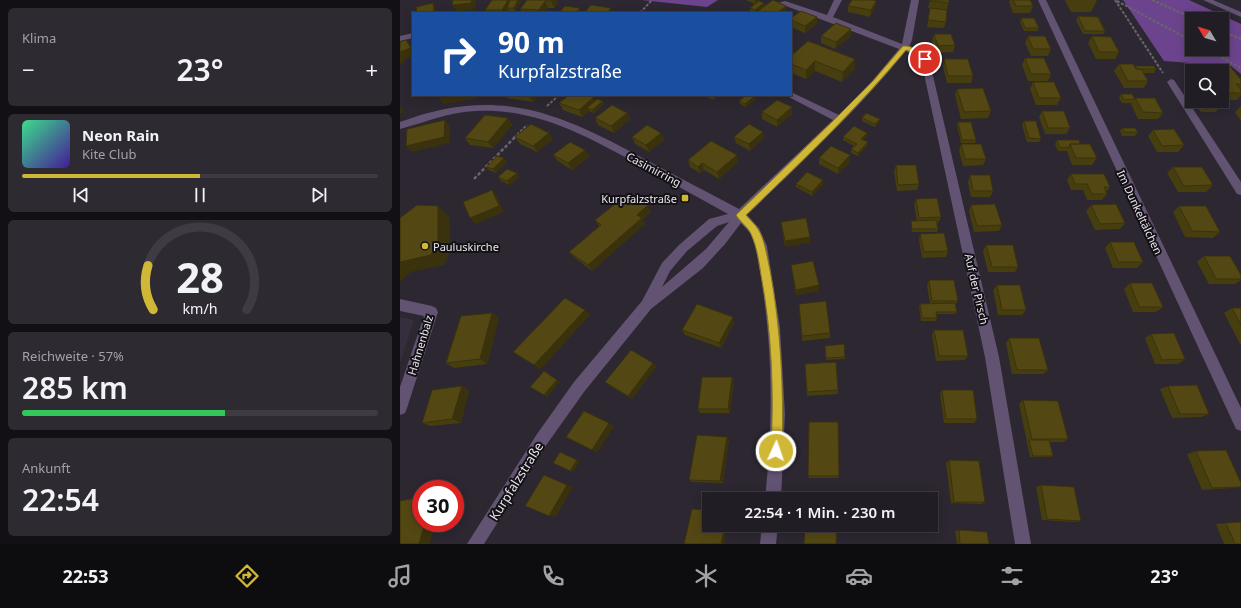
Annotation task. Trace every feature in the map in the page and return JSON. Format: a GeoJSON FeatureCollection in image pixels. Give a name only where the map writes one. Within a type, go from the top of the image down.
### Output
{"type":"FeatureCollection","features":[{"type":"Feature","properties":{"kind":"street"},"geometry":{"type":"LineString","coordinates":[[829,18],[838,0]]}},
{"type":"Feature","properties":{"kind":"street","name":"Kurpfalzstraße"},"geometry":{"type":"LineString","coordinates":[[646,305],[685,278],[729,235],[740,215],[840,119],[876,82],[905,47],[908,40],[914,0]]}},
{"type":"Feature","properties":{"kind":"street","name":"Im Dunkeltälchen"},"geometry":{"type":"LineString","coordinates":[[1042,0],[1124,179],[1241,424]]}},
{"type":"Feature","properties":{"kind":"street"},"geometry":{"type":"LineString","coordinates":[[1208,0],[1241,15]]}},
{"type":"Feature","properties":{"kind":"street","name":"Auf der Pirsch"},"geometry":{"type":"LineString","coordinates":[[782,3],[811,14],[829,18],[905,47],[918,53],[925,59],[992,357],[1022,544]]}},
{"type":"Feature","properties":{"kind":"street"},"geometry":{"type":"LineString","coordinates":[[400,39],[412,35]]}},
{"type":"Feature","properties":{"kind":"street"},"geometry":{"type":"LineString","coordinates":[[1171,82],[1241,191]]}},
{"type":"Feature","properties":{"kind":"street"},"geometry":{"type":"LineString","coordinates":[[792,96],[840,119]]}},
{"type":"Feature","properties":{"kind":"street","name":"Casimirring"},"geometry":{"type":"LineString","coordinates":[[400,126],[426,116],[475,108],[499,107],[554,118],[584,132],[740,215],[755,231],[761,249],[768,287],[775,342],[778,412],[773,492]]}},
{"type":"Feature","properties":{"kind":"street","name":"Kurpfalzstraße"},"geometry":{"type":"LineString","coordinates":[[475,544],[542,439],[579,387],[646,305],[666,267],[683,248],[712,222],[740,215]]}},
{"type":"Feature","properties":{"kind":"street","name":"Hahnenbalz"},"geometry":{"type":"LineString","coordinates":[[400,306],[432,312],[400,408]]}},
{"type":"Feature","properties":{"kind":"street"},"geometry":{"type":"LineString","coordinates":[[768,544],[769,532]]}},
{"type":"Feature","properties":{"kind":"path"},"geometry":{"type":"LineString","coordinates":[[641,12],[652,0]]}},
{"type":"Feature","properties":{"kind":"path"},"geometry":{"type":"LineString","coordinates":[[1116,0],[1185,37]]}},
{"type":"Feature","properties":{"kind":"path"},"geometry":{"type":"LineString","coordinates":[[1116,0],[1162,72],[1171,82]]}},
{"type":"Feature","properties":{"kind":"path"},"geometry":{"type":"LineString","coordinates":[[1152,0],[1185,15]]}},
{"type":"Feature","properties":{"kind":"path"},"geometry":{"type":"LineString","coordinates":[[1229,34],[1241,39]]}},
{"type":"Feature","properties":{"kind":"path"},"geometry":{"type":"LineString","coordinates":[[1219,56],[1241,68]]}},
{"type":"Feature","properties":{"kind":"path"},"geometry":{"type":"LineString","coordinates":[[545,108],[558,96]]}},
{"type":"Feature","properties":{"kind":"path"},"geometry":{"type":"LineString","coordinates":[[474,179],[527,124]]}},
{"type":"Feature","properties":{"kind":"shaded area"},"geometry":{"type":"Polygon","coordinates":[[[641,0],[718,0],[707,7],[641,0]]]}},
{"type":"Feature","properties":{"kind":"shaded area"},"geometry":{"type":"Polygon","coordinates":[[[1123,0],[1189,0],[1215,12],[1185,12],[1185,56],[1229,56],[1229,18],[1241,24],[1241,74],[1229,66],[1229,64],[1164,61],[1123,0]]]}},
{"type":"Feature","properties":{"kind":"shaded area"},"geometry":{"type":"Polygon","coordinates":[[[400,317],[414,320],[400,363],[400,317]]]}},
{"type":"Feature","properties":{"kind":"building"},"geometry":{"type":"Polygon","coordinates":[[[453,0],[471,0],[471,3],[452,5],[453,0]]]}},
{"type":"Feature","properties":{"kind":"building"},"geometry":{"type":"Polygon","coordinates":[[[492,0],[508,0],[502,10],[485,10],[492,0]]]}},
{"type":"Feature","properties":{"kind":"building"},"geometry":{"type":"Polygon","coordinates":[[[510,0],[518,0],[514,8],[507,8],[510,0]]]}},
{"type":"Feature","properties":{"kind":"building"},"geometry":{"type":"Polygon","coordinates":[[[527,0],[552,0],[545,1],[539,10],[520,9],[527,0]]]}},
{"type":"Feature","properties":{"kind":"building"},"geometry":{"type":"Polygon","coordinates":[[[773,0],[786,6],[778,12],[758,11],[773,0]]]}},
{"type":"Feature","properties":{"kind":"building"},"geometry":{"type":"Polygon","coordinates":[[[852,0],[876,1],[871,10],[848,6],[852,0]]]}},
{"type":"Feature","properties":{"kind":"building"},"geometry":{"type":"Polygon","coordinates":[[[949,0],[949,3],[930,1],[949,0]]]}},
{"type":"Feature","properties":{"kind":"building"},"geometry":{"type":"Polygon","coordinates":[[[1013,0],[1030,0],[1033,6],[1016,6],[1013,0]]]}},
{"type":"Feature","properties":{"kind":"building"},"geometry":{"type":"Polygon","coordinates":[[[759,1],[764,3],[755,10],[750,8],[759,1]]]}},
{"type":"Feature","properties":{"kind":"building"},"geometry":{"type":"Polygon","coordinates":[[[433,3],[434,12],[417,12],[416,7],[433,3]]]}},
{"type":"Feature","properties":{"kind":"building"},"geometry":{"type":"Polygon","coordinates":[[[591,5],[611,8],[608,12],[585,12],[591,5]]]}},
{"type":"Feature","properties":{"kind":"building"},"geometry":{"type":"Polygon","coordinates":[[[565,6],[580,8],[577,12],[560,12],[565,6]]]}},
{"type":"Feature","properties":{"kind":"building"},"geometry":{"type":"Polygon","coordinates":[[[930,8],[947,10],[946,22],[928,20],[930,8]]]}},
{"type":"Feature","properties":{"kind":"building"},"geometry":{"type":"Polygon","coordinates":[[[801,11],[817,17],[805,26],[792,20],[792,17],[801,11]]]}},
{"type":"Feature","properties":{"kind":"building"},"geometry":{"type":"Polygon","coordinates":[[[1078,16],[1098,17],[1105,31],[1085,31],[1078,16]]]}},
{"type":"Feature","properties":{"kind":"building"},"geometry":{"type":"Polygon","coordinates":[[[1021,18],[1034,18],[1039,28],[1025,28],[1021,18]]]}},
{"type":"Feature","properties":{"kind":"building"},"geometry":{"type":"Polygon","coordinates":[[[836,23],[851,29],[836,42],[821,36],[836,23]]]}},
{"type":"Feature","properties":{"kind":"building"},"geometry":{"type":"Polygon","coordinates":[[[934,34],[951,34],[955,45],[938,46],[934,34]]]}},
{"type":"Feature","properties":{"kind":"building"},"geometry":{"type":"Polygon","coordinates":[[[1028,36],[1045,36],[1051,49],[1033,49],[1028,36]]]}},
{"type":"Feature","properties":{"kind":"building"},"geometry":{"type":"Polygon","coordinates":[[[1092,36],[1111,37],[1119,52],[1099,52],[1092,36]]]}},
{"type":"Feature","properties":{"kind":"building"},"geometry":{"type":"Polygon","coordinates":[[[406,40],[411,48],[400,52],[400,42],[406,40]]]}},
{"type":"Feature","properties":{"kind":"building"},"geometry":{"type":"Polygon","coordinates":[[[808,41],[855,59],[843,72],[815,61],[806,70],[792,64],[792,55],[808,41]]]}},
{"type":"Feature","properties":{"kind":"building"},"geometry":{"type":"Polygon","coordinates":[[[1025,58],[1044,58],[1051,74],[1031,74],[1025,58]]]}},
{"type":"Feature","properties":{"kind":"building"},"geometry":{"type":"Polygon","coordinates":[[[944,59],[968,59],[973,76],[948,76],[944,59]]]}},
{"type":"Feature","properties":{"kind":"building"},"geometry":{"type":"Polygon","coordinates":[[[1119,64],[1133,64],[1136,69],[1141,69],[1148,81],[1128,81],[1119,64]]]}},
{"type":"Feature","properties":{"kind":"building"},"geometry":{"type":"Polygon","coordinates":[[[1229,65],[1241,80],[1241,84],[1236,84],[1241,90],[1241,93],[1229,93],[1229,65]]]}},
{"type":"Feature","properties":{"kind":"building"},"geometry":{"type":"Polygon","coordinates":[[[1135,66],[1154,66],[1156,69],[1137,69],[1135,66]]]}},
{"type":"Feature","properties":{"kind":"building"},"geometry":{"type":"Polygon","coordinates":[[[1033,82],[1054,82],[1061,98],[1039,98],[1033,82]]]}},
{"type":"Feature","properties":{"kind":"building"},"geometry":{"type":"Polygon","coordinates":[[[983,88],[991,111],[964,112],[957,89],[983,88]]]}},
{"type":"Feature","properties":{"kind":"building"},"geometry":{"type":"Polygon","coordinates":[[[1121,94],[1132,94],[1135,99],[1124,100],[1121,94]]]}},
{"type":"Feature","properties":{"kind":"building"},"geometry":{"type":"Polygon","coordinates":[[[568,96],[594,97],[579,110],[559,103],[568,96]]]}},
{"type":"Feature","properties":{"kind":"building"},"geometry":{"type":"Polygon","coordinates":[[[745,96],[755,96],[745,104],[739,101],[745,96]]]}},
{"type":"Feature","properties":{"kind":"building"},"geometry":{"type":"Polygon","coordinates":[[[1135,98],[1155,98],[1163,113],[1143,112],[1135,98]]]}},
{"type":"Feature","properties":{"kind":"building"},"geometry":{"type":"Polygon","coordinates":[[[597,99],[603,101],[592,110],[587,108],[597,99]]]}},
{"type":"Feature","properties":{"kind":"building"},"geometry":{"type":"Polygon","coordinates":[[[777,100],[792,107],[777,120],[762,112],[777,100]]]}},
{"type":"Feature","properties":{"kind":"building"},"geometry":{"type":"Polygon","coordinates":[[[612,105],[627,113],[611,126],[595,118],[612,105]]]}},
{"type":"Feature","properties":{"kind":"building"},"geometry":{"type":"Polygon","coordinates":[[[1042,111],[1064,111],[1070,128],[1048,128],[1042,111]]]}},
{"type":"Feature","properties":{"kind":"building"},"geometry":{"type":"Polygon","coordinates":[[[866,113],[880,119],[875,124],[862,118],[866,113]]]}},
{"type":"Feature","properties":{"kind":"building"},"geometry":{"type":"Polygon","coordinates":[[[485,115],[508,118],[488,142],[465,138],[485,115]]]}},
{"type":"Feature","properties":{"kind":"building"},"geometry":{"type":"Polygon","coordinates":[[[445,120],[444,137],[406,146],[407,129],[445,120]]]}},
{"type":"Feature","properties":{"kind":"building"},"geometry":{"type":"Polygon","coordinates":[[[1024,121],[1036,121],[1041,139],[1029,138],[1024,121]]]}},
{"type":"Feature","properties":{"kind":"building"},"geometry":{"type":"Polygon","coordinates":[[[958,122],[971,122],[976,140],[962,140],[958,122]]]}},
{"type":"Feature","properties":{"kind":"building"},"geometry":{"type":"Polygon","coordinates":[[[531,124],[549,133],[533,146],[515,137],[531,124]]]}},
{"type":"Feature","properties":{"kind":"building"},"geometry":{"type":"Polygon","coordinates":[[[749,124],[763,132],[749,144],[734,137],[749,124]]]}},
{"type":"Feature","properties":{"kind":"building"},"geometry":{"type":"Polygon","coordinates":[[[647,125],[661,133],[646,145],[632,137],[647,125]]]}},
{"type":"Feature","properties":{"kind":"building"},"geometry":{"type":"Polygon","coordinates":[[[854,126],[867,133],[861,139],[868,142],[858,153],[851,149],[857,144],[843,137],[854,126]]]}},
{"type":"Feature","properties":{"kind":"building"},"geometry":{"type":"Polygon","coordinates":[[[1122,128],[1135,128],[1138,132],[1125,132],[1122,128]]]}},
{"type":"Feature","properties":{"kind":"building"},"geometry":{"type":"Polygon","coordinates":[[[1174,129],[1184,145],[1162,146],[1153,130],[1174,129]]]}},
{"type":"Feature","properties":{"kind":"building"},"geometry":{"type":"Polygon","coordinates":[[[1057,140],[1079,140],[1080,144],[1070,144],[1069,147],[1060,148],[1057,140]]]}},
{"type":"Feature","properties":{"kind":"building"},"geometry":{"type":"Polygon","coordinates":[[[711,141],[737,155],[717,172],[702,163],[698,167],[688,160],[711,141]]]}},
{"type":"Feature","properties":{"kind":"building"},"geometry":{"type":"Polygon","coordinates":[[[570,142],[585,150],[568,163],[553,155],[570,142]]]}},
{"type":"Feature","properties":{"kind":"building"},"geometry":{"type":"Polygon","coordinates":[[[961,144],[981,144],[986,159],[965,159],[961,144]]]}},
{"type":"Feature","properties":{"kind":"building"},"geometry":{"type":"Polygon","coordinates":[[[1070,144],[1090,144],[1097,158],[1076,158],[1070,144]]]}},
{"type":"Feature","properties":{"kind":"building"},"geometry":{"type":"Polygon","coordinates":[[[831,146],[850,155],[838,168],[819,158],[831,146]]]}},
{"type":"Feature","properties":{"kind":"building"},"geometry":{"type":"Polygon","coordinates":[[[497,156],[504,158],[493,169],[486,167],[497,156]]]}},
{"type":"Feature","properties":{"kind":"building"},"geometry":{"type":"Polygon","coordinates":[[[896,165],[916,165],[919,184],[898,185],[896,165]]]}},
{"type":"Feature","properties":{"kind":"building"},"geometry":{"type":"Polygon","coordinates":[[[1173,167],[1202,167],[1213,185],[1184,186],[1173,167]]]}},
{"type":"Feature","properties":{"kind":"building"},"geometry":{"type":"Polygon","coordinates":[[[507,169],[517,173],[507,181],[498,177],[507,169]]]}},
{"type":"Feature","properties":{"kind":"building"},"geometry":{"type":"Polygon","coordinates":[[[807,172],[823,180],[812,192],[796,184],[807,172]]]}},
{"type":"Feature","properties":{"kind":"building"},"geometry":{"type":"Polygon","coordinates":[[[1071,174],[1104,174],[1110,187],[1104,187],[1107,194],[1092,194],[1087,184],[1075,184],[1071,174]]]}},
{"type":"Feature","properties":{"kind":"building"},"geometry":{"type":"Polygon","coordinates":[[[970,175],[990,175],[993,191],[973,191],[970,175]]]}},
{"type":"Feature","properties":{"kind":"building"},"geometry":{"type":"Polygon","coordinates":[[[492,190],[499,206],[470,218],[463,202],[492,190]]]}},
{"type":"Feature","properties":{"kind":"building"},"geometry":{"type":"Polygon","coordinates":[[[629,193],[648,205],[637,215],[642,218],[588,265],[569,252],[601,225],[595,220],[629,193]]]}},
{"type":"Feature","properties":{"kind":"building"},"geometry":{"type":"Polygon","coordinates":[[[937,198],[941,217],[919,218],[916,199],[937,198]]]}},
{"type":"Feature","properties":{"kind":"building"},"geometry":{"type":"Polygon","coordinates":[[[995,204],[1002,225],[977,226],[971,205],[995,204]]]}},
{"type":"Feature","properties":{"kind":"building"},"geometry":{"type":"Polygon","coordinates":[[[1116,204],[1125,223],[1100,224],[1091,205],[1116,204]]]}},
{"type":"Feature","properties":{"kind":"building"},"geometry":{"type":"Polygon","coordinates":[[[417,205],[438,206],[438,241],[431,255],[400,262],[400,218],[417,205]]]}},
{"type":"Feature","properties":{"kind":"building"},"geometry":{"type":"Polygon","coordinates":[[[1179,206],[1206,206],[1220,232],[1192,231],[1179,206]]]}},
{"type":"Feature","properties":{"kind":"building"},"geometry":{"type":"Polygon","coordinates":[[[806,218],[810,237],[785,241],[781,222],[806,218]]]}},
{"type":"Feature","properties":{"kind":"building"},"geometry":{"type":"Polygon","coordinates":[[[936,220],[938,229],[912,229],[911,221],[936,220]]]}},
{"type":"Feature","properties":{"kind":"building"},"geometry":{"type":"Polygon","coordinates":[[[944,233],[948,251],[924,252],[920,234],[944,233]]]}},
{"type":"Feature","properties":{"kind":"building"},"geometry":{"type":"Polygon","coordinates":[[[1110,242],[1134,242],[1143,262],[1118,262],[1110,242]]]}},
{"type":"Feature","properties":{"kind":"building"},"geometry":{"type":"Polygon","coordinates":[[[986,245],[1013,245],[1018,267],[992,267],[986,245]]]}},
{"type":"Feature","properties":{"kind":"building"},"geometry":{"type":"Polygon","coordinates":[[[1204,256],[1230,256],[1241,275],[1241,279],[1216,279],[1204,256]]]}},
{"type":"Feature","properties":{"kind":"building"},"geometry":{"type":"Polygon","coordinates":[[[813,261],[819,285],[796,290],[791,265],[813,261]]]}},
{"type":"Feature","properties":{"kind":"building"},"geometry":{"type":"Polygon","coordinates":[[[929,280],[954,280],[958,301],[932,301],[929,280]]]}},
{"type":"Feature","properties":{"kind":"building"},"geometry":{"type":"Polygon","coordinates":[[[1130,283],[1152,283],[1163,307],[1139,307],[1130,283]]]}},
{"type":"Feature","properties":{"kind":"building"},"geometry":{"type":"Polygon","coordinates":[[[997,285],[1020,285],[1026,310],[1002,310],[997,285]]]}},
{"type":"Feature","properties":{"kind":"building"},"geometry":{"type":"Polygon","coordinates":[[[565,298],[585,310],[534,365],[513,352],[565,298]]]}},
{"type":"Feature","properties":{"kind":"building"},"geometry":{"type":"Polygon","coordinates":[[[826,301],[830,333],[802,336],[799,304],[826,301]]]}},
{"type":"Feature","properties":{"kind":"building"},"geometry":{"type":"Polygon","coordinates":[[[955,303],[957,312],[936,312],[937,318],[922,318],[920,304],[955,303]]]}},
{"type":"Feature","properties":{"kind":"building"},"geometry":{"type":"Polygon","coordinates":[[[697,304],[733,317],[719,343],[682,330],[697,304]]]}},
{"type":"Feature","properties":{"kind":"building"},"geometry":{"type":"Polygon","coordinates":[[[1232,308],[1241,308],[1241,325],[1232,308]]]}},
{"type":"Feature","properties":{"kind":"building"},"geometry":{"type":"Polygon","coordinates":[[[492,313],[480,359],[446,363],[461,316],[492,313]]]}},
{"type":"Feature","properties":{"kind":"building"},"geometry":{"type":"Polygon","coordinates":[[[934,330],[963,330],[968,356],[939,356],[934,330]]]}},
{"type":"Feature","properties":{"kind":"building"},"geometry":{"type":"Polygon","coordinates":[[[1174,333],[1185,359],[1162,360],[1151,334],[1174,333]]]}},
{"type":"Feature","properties":{"kind":"building"},"geometry":{"type":"Polygon","coordinates":[[[1009,338],[1039,338],[1048,370],[1017,370],[1009,338]]]}},
{"type":"Feature","properties":{"kind":"building"},"geometry":{"type":"Polygon","coordinates":[[[844,344],[845,357],[826,358],[825,346],[844,344]]]}},
{"type":"Feature","properties":{"kind":"building"},"geometry":{"type":"Polygon","coordinates":[[[631,350],[653,363],[628,396],[605,382],[631,350]]]}},
{"type":"Feature","properties":{"kind":"building"},"geometry":{"type":"Polygon","coordinates":[[[836,362],[838,390],[807,392],[805,364],[836,362]]]}},
{"type":"Feature","properties":{"kind":"building"},"geometry":{"type":"Polygon","coordinates":[[[544,371],[557,380],[544,395],[530,387],[544,371]]]}},
{"type":"Feature","properties":{"kind":"building"},"geometry":{"type":"Polygon","coordinates":[[[702,377],[732,377],[728,409],[698,409],[702,377]]]}},
{"type":"Feature","properties":{"kind":"building"},"geometry":{"type":"Polygon","coordinates":[[[1197,385],[1209,414],[1180,414],[1168,386],[1197,385]]]}},
{"type":"Feature","properties":{"kind":"building"},"geometry":{"type":"Polygon","coordinates":[[[462,386],[452,419],[422,423],[432,390],[462,386]]]}},
{"type":"Feature","properties":{"kind":"building"},"geometry":{"type":"Polygon","coordinates":[[[942,390],[973,390],[977,419],[946,419],[942,390]]]}},
{"type":"Feature","properties":{"kind":"building"},"geometry":{"type":"Polygon","coordinates":[[[1023,400],[1058,401],[1068,439],[1032,439],[1023,400]]]}},
{"type":"Feature","properties":{"kind":"building"},"geometry":{"type":"Polygon","coordinates":[[[584,411],[609,423],[592,450],[566,437],[584,411]]]}},
{"type":"Feature","properties":{"kind":"building"},"geometry":{"type":"Polygon","coordinates":[[[809,422],[838,422],[839,476],[808,476],[809,422]]]}},
{"type":"Feature","properties":{"kind":"building"},"geometry":{"type":"Polygon","coordinates":[[[697,435],[727,437],[720,481],[689,480],[697,435]]]}},
{"type":"Feature","properties":{"kind":"building"},"geometry":{"type":"Polygon","coordinates":[[[1029,440],[1049,440],[1053,456],[1033,456],[1029,440]]]}},
{"type":"Feature","properties":{"kind":"building"},"geometry":{"type":"Polygon","coordinates":[[[1226,450],[1241,483],[1241,487],[1212,488],[1196,451],[1226,450]]]}},
{"type":"Feature","properties":{"kind":"building"},"geometry":{"type":"Polygon","coordinates":[[[560,452],[577,460],[570,471],[553,463],[560,452]]]}},
{"type":"Feature","properties":{"kind":"building"},"geometry":{"type":"Polygon","coordinates":[[[949,460],[979,461],[985,502],[954,502],[949,460]]]}},
{"type":"Feature","properties":{"kind":"building"},"geometry":{"type":"Polygon","coordinates":[[[544,475],[567,485],[549,516],[525,506],[544,475]]]}},
{"type":"Feature","properties":{"kind":"building"},"geometry":{"type":"Polygon","coordinates":[[[1041,485],[1074,487],[1081,521],[1047,519],[1041,485]]]}},
{"type":"Feature","properties":{"kind":"building"},"geometry":{"type":"Polygon","coordinates":[[[412,499],[412,532],[422,532],[419,544],[400,544],[400,501],[412,499]]]}},
{"type":"Feature","properties":{"kind":"building"},"geometry":{"type":"Polygon","coordinates":[[[692,509],[702,510],[702,532],[724,532],[721,544],[684,544],[692,509]]]}},
{"type":"Feature","properties":{"kind":"building"},"geometry":{"type":"Polygon","coordinates":[[[1241,522],[1241,544],[1235,544],[1226,523],[1241,522]]]}},
{"type":"Feature","properties":{"kind":"building"},"geometry":{"type":"Polygon","coordinates":[[[959,530],[987,532],[989,544],[960,544],[959,530]]]}},
{"type":"Feature","properties":{"kind":"building"},"geometry":{"type":"Polygon","coordinates":[[[805,532],[837,532],[836,544],[804,544],[805,532]]]}},
{"type":"Feature","properties":{"kind":"place","name":"Kurpfalzstraße"},"geometry":{"type":"Point","coordinates":[685,198]}},
{"type":"Feature","properties":{"kind":"place","name":"Pauluskirche"},"geometry":{"type":"Point","coordinates":[425,246]}},
{"type":"Feature","properties":{"kind":"route"},"geometry":{"type":"LineString","coordinates":[[776,451],[778,412],[775,342],[768,287],[761,249],[755,231],[740,215],[840,119],[876,82],[905,47],[918,53],[925,59]]}}]}
